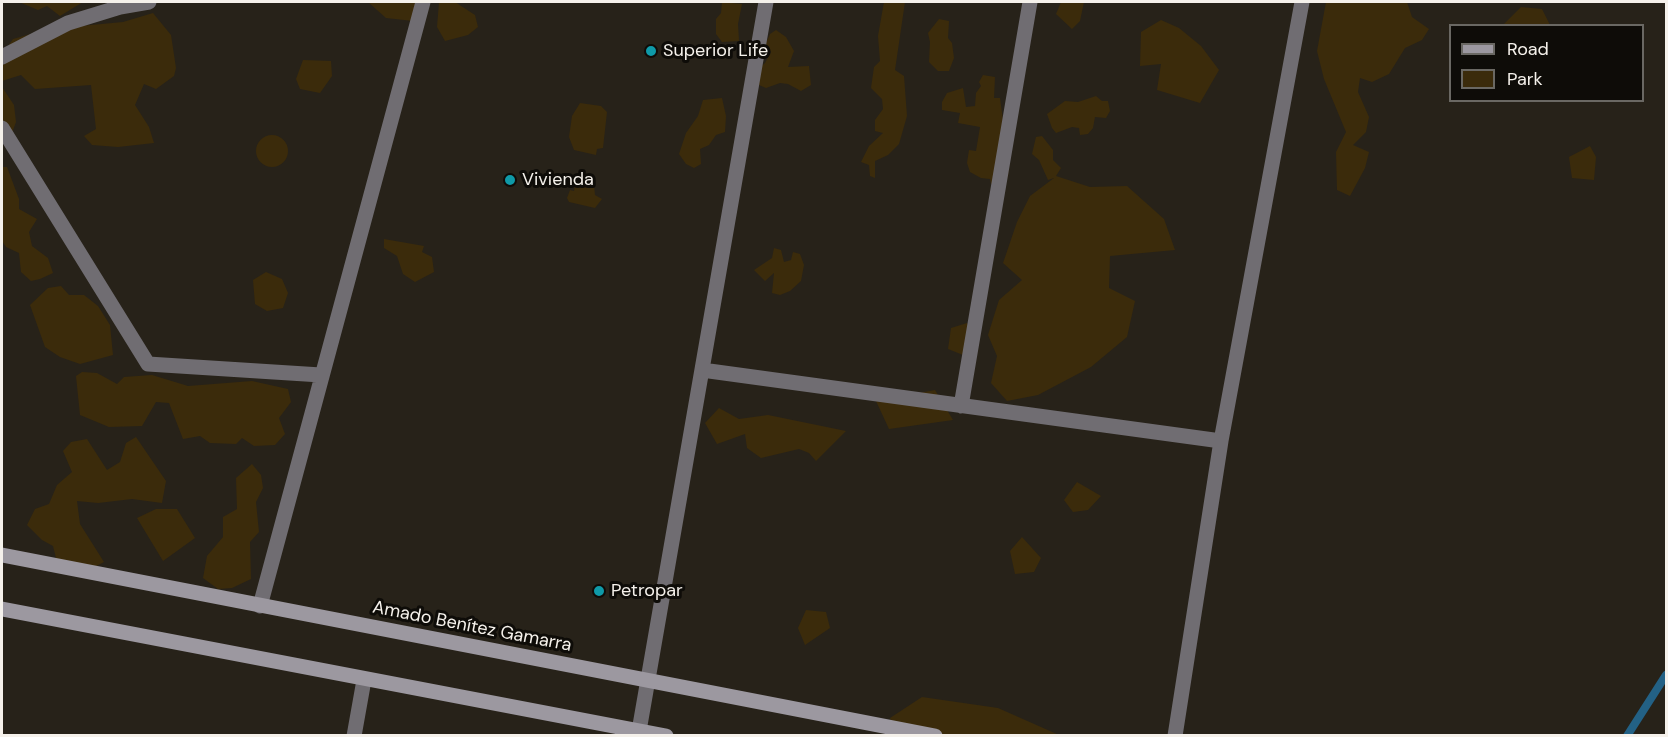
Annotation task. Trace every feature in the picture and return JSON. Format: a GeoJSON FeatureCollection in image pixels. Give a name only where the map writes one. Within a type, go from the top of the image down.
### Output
{"type":"FeatureCollection","features":[{"type":"Feature","properties":{"kind":"main road","name":"Amado Benítez Gamarra"},"geometry":{"type":"LineString","coordinates":[[2,555],[935,735]]}},
{"type":"Feature","properties":{"kind":"main road"},"geometry":{"type":"LineString","coordinates":[[2,609],[364,680],[666,735]]}},
{"type":"Feature","properties":{"kind":"street"},"geometry":{"type":"LineString","coordinates":[[2,57],[68,23],[120,7],[149,2]]}},
{"type":"Feature","properties":{"kind":"street"},"geometry":{"type":"LineString","coordinates":[[260,606],[423,2]]}},
{"type":"Feature","properties":{"kind":"street"},"geometry":{"type":"LineString","coordinates":[[639,731],[766,2]]}},
{"type":"Feature","properties":{"kind":"street"},"geometry":{"type":"LineString","coordinates":[[961,406],[1030,2]]}},
{"type":"Feature","properties":{"kind":"street"},"geometry":{"type":"LineString","coordinates":[[1175,735],[1221,441],[1302,2]]}},
{"type":"Feature","properties":{"kind":"street"},"geometry":{"type":"LineString","coordinates":[[2,129],[148,364],[321,375]]}},
{"type":"Feature","properties":{"kind":"street"},"geometry":{"type":"LineString","coordinates":[[702,370],[1221,441]]}},
{"type":"Feature","properties":{"kind":"street"},"geometry":{"type":"LineString","coordinates":[[354,735],[364,680]]}},
{"type":"Feature","properties":{"kind":"green space"},"geometry":{"type":"Polygon","coordinates":[[[19,2],[83,2],[60,16],[47,6],[38,10],[19,2]]]}},
{"type":"Feature","properties":{"kind":"green space"},"geometry":{"type":"Polygon","coordinates":[[[368,2],[416,2],[413,21],[386,18],[368,2]]]}},
{"type":"Feature","properties":{"kind":"green space"},"geometry":{"type":"Polygon","coordinates":[[[439,2],[455,2],[475,15],[478,27],[468,35],[445,41],[437,27],[439,2]]]}},
{"type":"Feature","properties":{"kind":"green space"},"geometry":{"type":"Polygon","coordinates":[[[722,2],[742,4],[738,24],[739,41],[722,42],[716,34],[716,19],[721,13],[722,2]]]}},
{"type":"Feature","properties":{"kind":"green space"},"geometry":{"type":"Polygon","coordinates":[[[884,2],[905,2],[895,70],[904,76],[907,116],[899,144],[888,155],[875,161],[875,178],[870,176],[869,165],[861,162],[869,146],[883,133],[875,131],[875,120],[883,109],[882,99],[871,88],[874,67],[880,61],[878,36],[884,2]]]}},
{"type":"Feature","properties":{"kind":"green space"},"geometry":{"type":"Polygon","coordinates":[[[1061,2],[1084,2],[1080,21],[1072,29],[1056,14],[1061,2]]]}},
{"type":"Feature","properties":{"kind":"green space"},"geometry":{"type":"Polygon","coordinates":[[[1326,2],[1407,2],[1412,17],[1429,29],[1422,40],[1405,48],[1389,74],[1372,82],[1360,78],[1358,92],[1369,117],[1366,132],[1353,145],[1369,152],[1365,168],[1350,196],[1337,190],[1336,152],[1346,132],[1324,79],[1317,51],[1326,2]]]}},
{"type":"Feature","properties":{"kind":"green space"},"geometry":{"type":"Polygon","coordinates":[[[1521,7],[1542,9],[1550,24],[1504,24],[1521,7]]]}},
{"type":"Feature","properties":{"kind":"green space"},"geometry":{"type":"Polygon","coordinates":[[[153,13],[171,35],[176,68],[174,76],[156,89],[144,84],[135,105],[149,127],[154,143],[118,147],[92,145],[84,136],[96,129],[91,85],[35,89],[21,75],[2,81],[2,54],[13,39],[48,29],[123,22],[153,13]]]}},
{"type":"Feature","properties":{"kind":"green space"},"geometry":{"type":"Polygon","coordinates":[[[939,19],[949,21],[948,38],[952,43],[954,58],[949,71],[938,71],[929,62],[928,33],[939,19]]]}},
{"type":"Feature","properties":{"kind":"green space"},"geometry":{"type":"Polygon","coordinates":[[[1161,20],[1179,28],[1201,46],[1219,70],[1200,103],[1157,90],[1161,64],[1140,66],[1141,32],[1161,20]]]}},
{"type":"Feature","properties":{"kind":"green space"},"geometry":{"type":"Polygon","coordinates":[[[776,30],[786,37],[794,51],[788,67],[809,66],[811,85],[801,91],[788,84],[780,83],[766,88],[759,85],[755,72],[765,63],[771,52],[765,45],[770,34],[776,30]]]}},
{"type":"Feature","properties":{"kind":"green space"},"geometry":{"type":"Polygon","coordinates":[[[303,60],[331,61],[332,76],[320,93],[300,89],[296,79],[303,60]]]}},
{"type":"Feature","properties":{"kind":"green space"},"geometry":{"type":"Polygon","coordinates":[[[983,75],[995,77],[994,98],[1000,98],[1009,165],[1008,177],[1003,182],[991,184],[990,179],[981,178],[970,172],[967,163],[969,150],[976,151],[980,127],[958,123],[960,113],[942,110],[942,102],[947,93],[963,88],[966,107],[975,106],[976,93],[981,86],[979,82],[983,75]]]}},
{"type":"Feature","properties":{"kind":"green space"},"geometry":{"type":"Polygon","coordinates":[[[2,87],[14,105],[16,122],[12,133],[2,128],[2,87]]]}},
{"type":"Feature","properties":{"kind":"green space"},"geometry":{"type":"Polygon","coordinates":[[[1096,96],[1102,101],[1108,101],[1110,111],[1106,118],[1095,117],[1093,128],[1088,134],[1080,135],[1079,128],[1072,127],[1056,133],[1047,114],[1065,101],[1078,102],[1096,96]]]}},
{"type":"Feature","properties":{"kind":"green space"},"geometry":{"type":"Polygon","coordinates":[[[722,98],[726,116],[725,132],[716,135],[709,145],[700,149],[701,164],[694,168],[686,164],[679,154],[686,133],[698,116],[703,100],[722,98]]]}},
{"type":"Feature","properties":{"kind":"green space"},"geometry":{"type":"Polygon","coordinates":[[[580,103],[601,106],[607,112],[603,148],[597,149],[596,155],[574,150],[569,137],[572,116],[580,103]]]}},
{"type":"Feature","properties":{"kind":"green space"},"geometry":{"type":"Polygon","coordinates":[[[272,135],[283,140],[288,151],[283,162],[272,167],[261,162],[256,151],[261,140],[272,135]]]}},
{"type":"Feature","properties":{"kind":"green space"},"geometry":{"type":"Polygon","coordinates":[[[1042,136],[1053,150],[1053,160],[1061,168],[1056,176],[1090,187],[1127,186],[1164,219],[1175,250],[1110,256],[1109,288],[1135,301],[1127,337],[1091,367],[1038,395],[1007,401],[991,383],[997,356],[988,335],[999,300],[1022,280],[1003,263],[1017,222],[1030,196],[1054,178],[1048,180],[1039,160],[1032,154],[1036,137],[1042,136]]]}},
{"type":"Feature","properties":{"kind":"green space"},"geometry":{"type":"Polygon","coordinates":[[[1590,146],[1596,157],[1594,180],[1572,178],[1569,157],[1590,146]]]}},
{"type":"Feature","properties":{"kind":"green space"},"geometry":{"type":"Polygon","coordinates":[[[2,167],[7,167],[19,199],[19,209],[37,219],[29,232],[32,246],[48,258],[53,273],[40,279],[31,281],[21,272],[19,253],[6,247],[2,241],[2,167]]]}},
{"type":"Feature","properties":{"kind":"green space"},"geometry":{"type":"Polygon","coordinates":[[[585,177],[594,185],[595,195],[602,199],[595,208],[569,202],[567,198],[570,190],[574,191],[576,181],[585,177]]]}},
{"type":"Feature","properties":{"kind":"green space"},"geometry":{"type":"Polygon","coordinates":[[[384,239],[424,246],[422,252],[432,257],[434,272],[415,282],[403,274],[397,256],[384,248],[384,239]]]}},
{"type":"Feature","properties":{"kind":"green space"},"geometry":{"type":"Polygon","coordinates":[[[774,248],[781,250],[784,262],[791,260],[793,252],[800,254],[804,265],[801,281],[790,291],[780,295],[772,293],[774,273],[765,281],[754,270],[772,258],[774,248]]]}},
{"type":"Feature","properties":{"kind":"green space"},"geometry":{"type":"Polygon","coordinates":[[[266,272],[282,279],[288,293],[283,308],[267,311],[255,304],[253,280],[266,272]]]}},
{"type":"Feature","properties":{"kind":"green space"},"geometry":{"type":"Polygon","coordinates":[[[61,286],[69,295],[84,295],[98,306],[110,325],[113,355],[80,364],[60,357],[45,347],[30,305],[48,288],[61,286]]]}},
{"type":"Feature","properties":{"kind":"green space"},"geometry":{"type":"Polygon","coordinates":[[[967,323],[972,331],[963,355],[948,349],[951,328],[967,323]]]}},
{"type":"Feature","properties":{"kind":"green space"},"geometry":{"type":"Polygon","coordinates":[[[82,372],[97,373],[117,384],[124,377],[152,375],[188,386],[252,381],[288,389],[291,402],[279,418],[285,434],[275,445],[254,446],[242,438],[236,444],[210,443],[200,436],[183,439],[169,403],[156,402],[142,426],[109,427],[80,415],[76,376],[82,372]]]}},
{"type":"Feature","properties":{"kind":"green space"},"geometry":{"type":"Polygon","coordinates":[[[935,390],[953,420],[889,429],[876,401],[935,390]]]}},
{"type":"Feature","properties":{"kind":"green space"},"geometry":{"type":"Polygon","coordinates":[[[719,408],[739,419],[768,415],[846,431],[816,461],[809,453],[799,449],[761,458],[747,448],[745,434],[717,444],[705,423],[719,408]]]}},
{"type":"Feature","properties":{"kind":"green space"},"geometry":{"type":"Polygon","coordinates":[[[136,437],[166,481],[162,503],[132,499],[98,503],[77,501],[80,524],[104,562],[87,571],[58,566],[53,546],[42,540],[27,525],[35,509],[49,504],[57,485],[72,472],[63,451],[71,442],[87,439],[107,470],[120,462],[126,443],[136,437]]]}},
{"type":"Feature","properties":{"kind":"green space"},"geometry":{"type":"Polygon","coordinates":[[[252,464],[261,475],[263,488],[256,502],[259,532],[250,542],[251,579],[232,588],[218,589],[203,578],[207,556],[223,537],[223,517],[237,509],[236,478],[252,464]]]}},
{"type":"Feature","properties":{"kind":"green space"},"geometry":{"type":"Polygon","coordinates":[[[1077,482],[1101,496],[1088,510],[1073,512],[1064,500],[1077,482]]]}},
{"type":"Feature","properties":{"kind":"green space"},"geometry":{"type":"Polygon","coordinates":[[[156,509],[177,509],[195,538],[163,561],[137,518],[156,509]]]}},
{"type":"Feature","properties":{"kind":"green space"},"geometry":{"type":"Polygon","coordinates":[[[1022,537],[1041,558],[1034,572],[1015,574],[1010,551],[1022,537]]]}},
{"type":"Feature","properties":{"kind":"green space"},"geometry":{"type":"Polygon","coordinates":[[[806,610],[826,612],[830,628],[805,645],[798,628],[806,610]]]}},
{"type":"Feature","properties":{"kind":"green space"},"geometry":{"type":"Polygon","coordinates":[[[922,697],[998,708],[1059,735],[896,735],[890,718],[922,697]]]}},
{"type":"Feature","properties":{"kind":"waterway"},"geometry":{"type":"LineString","coordinates":[[1627,736],[1666,675]]}},
{"type":"Feature","properties":{"kind":"place","name":"Superior Life"},"geometry":{"type":"Point","coordinates":[651,51]}},
{"type":"Feature","properties":{"kind":"place","name":"Vivienda"},"geometry":{"type":"Point","coordinates":[510,180]}},
{"type":"Feature","properties":{"kind":"place","name":"Petropar"},"geometry":{"type":"Point","coordinates":[599,591]}}]}
